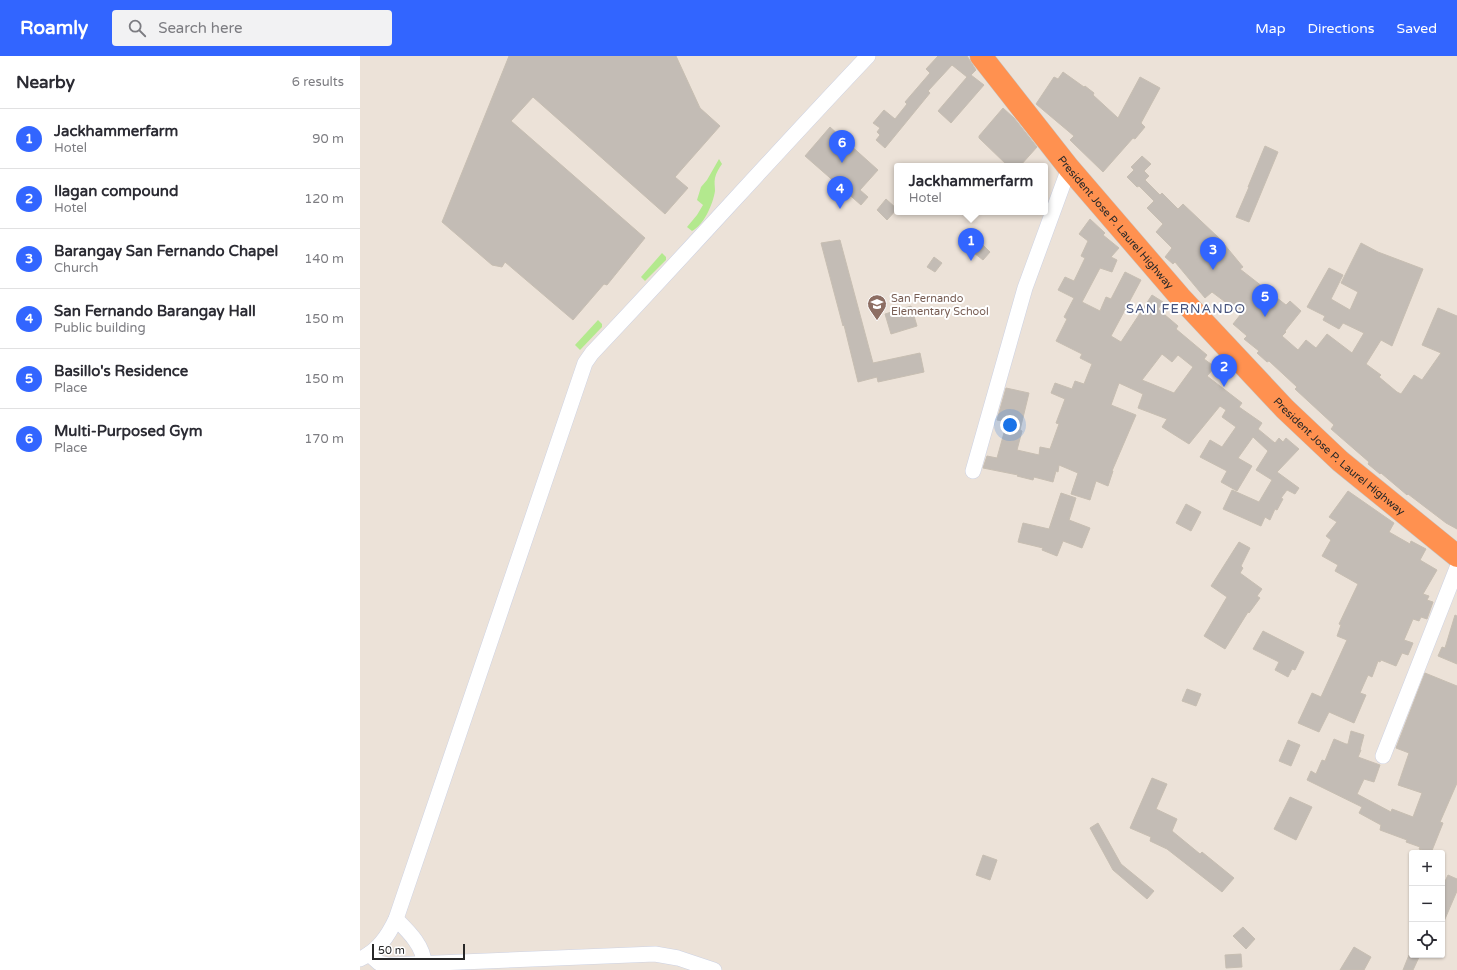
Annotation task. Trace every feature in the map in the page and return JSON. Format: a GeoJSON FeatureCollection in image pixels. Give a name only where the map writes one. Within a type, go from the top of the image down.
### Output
{"type":"FeatureCollection","features":[{"type":"Feature","properties":{"kind":"highway","name":"President Jose P. Laurel Highway"},"geometry":{"type":"LineString","coordinates":[[981,56],[1069,168],[1180,297],[1285,409],[1340,461],[1457,556]]}},
{"type":"Feature","properties":{"kind":"street"},"geometry":{"type":"LineString","coordinates":[[364,956],[375,950],[384,940],[396,919],[585,363],[592,353],[868,56]]}},
{"type":"Feature","properties":{"kind":"street"},"geometry":{"type":"LineString","coordinates":[[973,471],[1025,288],[1069,168]]}},
{"type":"Feature","properties":{"kind":"street"},"geometry":{"type":"LineString","coordinates":[[1384,756],[1457,568]]}},
{"type":"Feature","properties":{"kind":"street"},"geometry":{"type":"LineString","coordinates":[[396,919],[414,940],[422,953],[424,964]]}},
{"type":"Feature","properties":{"kind":"street"},"geometry":{"type":"LineString","coordinates":[[364,956],[384,965],[655,954],[678,958],[714,970]]}},
{"type":"Feature","properties":{"kind":"green space"},"geometry":{"type":"Polygon","coordinates":[[[719,159],[722,164],[715,176],[715,191],[712,202],[704,219],[692,231],[687,227],[703,205],[697,200],[701,187],[707,180],[719,159]]]}},
{"type":"Feature","properties":{"kind":"green space"},"geometry":{"type":"Polygon","coordinates":[[[662,253],[666,257],[666,260],[645,281],[641,277],[662,253]]]}},
{"type":"Feature","properties":{"kind":"green space"},"geometry":{"type":"Polygon","coordinates":[[[598,320],[602,324],[602,327],[580,350],[575,345],[598,320]]]}},
{"type":"Feature","properties":{"kind":"building"},"geometry":{"type":"Polygon","coordinates":[[[509,56],[676,56],[700,108],[720,126],[675,177],[688,188],[665,214],[533,97],[511,121],[645,238],[607,285],[604,284],[573,320],[505,262],[502,267],[492,265],[442,222],[509,56]]]}},
{"type":"Feature","properties":{"kind":"building"},"geometry":{"type":"Polygon","coordinates":[[[938,56],[967,56],[976,70],[971,75],[984,85],[951,123],[938,111],[967,77],[952,65],[928,91],[930,93],[885,148],[876,140],[880,135],[877,132],[880,128],[873,123],[884,110],[895,119],[907,104],[905,102],[930,73],[926,69],[938,56]]]}},
{"type":"Feature","properties":{"kind":"building"},"geometry":{"type":"Polygon","coordinates":[[[1063,72],[1094,93],[1093,95],[1118,118],[1140,77],[1160,88],[1141,123],[1145,127],[1135,139],[1133,138],[1103,172],[1070,140],[1074,136],[1036,104],[1054,77],[1058,79],[1063,72]]]}},
{"type":"Feature","properties":{"kind":"building"},"geometry":{"type":"Polygon","coordinates":[[[1003,108],[1014,118],[1037,147],[1023,163],[1005,163],[979,138],[979,136],[1003,108]]]}},
{"type":"Feature","properties":{"kind":"building"},"geometry":{"type":"Polygon","coordinates":[[[830,127],[878,170],[860,190],[868,197],[861,205],[805,156],[830,127]]]}},
{"type":"Feature","properties":{"kind":"building"},"geometry":{"type":"Polygon","coordinates":[[[1265,146],[1278,152],[1249,222],[1236,217],[1265,146]]]}},
{"type":"Feature","properties":{"kind":"building"},"geometry":{"type":"Polygon","coordinates":[[[1142,156],[1151,164],[1144,171],[1149,176],[1145,180],[1160,195],[1162,193],[1178,209],[1183,204],[1219,238],[1243,267],[1240,269],[1286,305],[1290,301],[1301,311],[1282,336],[1298,350],[1306,340],[1316,348],[1327,334],[1352,353],[1364,333],[1343,323],[1339,329],[1323,320],[1325,316],[1307,307],[1329,268],[1343,275],[1331,299],[1350,310],[1358,292],[1341,283],[1361,243],[1378,252],[1423,269],[1392,346],[1381,340],[1366,364],[1381,375],[1379,377],[1401,394],[1414,375],[1422,380],[1441,353],[1422,345],[1438,308],[1457,316],[1457,529],[1446,523],[1408,494],[1407,495],[1368,464],[1369,462],[1331,429],[1334,425],[1295,389],[1297,387],[1269,361],[1267,362],[1257,353],[1259,351],[1244,339],[1247,336],[1233,324],[1241,314],[1212,292],[1205,298],[1175,262],[1173,264],[1165,257],[1172,248],[1156,232],[1163,224],[1147,208],[1154,201],[1139,186],[1137,187],[1127,177],[1134,170],[1131,167],[1142,156]]]}},
{"type":"Feature","properties":{"kind":"building"},"geometry":{"type":"Polygon","coordinates":[[[886,199],[894,206],[894,212],[887,220],[877,210],[886,199]]]}},
{"type":"Feature","properties":{"kind":"building"},"geometry":{"type":"Polygon","coordinates":[[[1090,219],[1105,233],[1103,235],[1119,248],[1111,257],[1117,260],[1112,272],[1100,268],[1082,302],[1100,311],[1106,297],[1111,299],[1125,272],[1141,280],[1111,336],[1121,342],[1152,295],[1163,302],[1158,309],[1178,326],[1176,329],[1207,355],[1204,359],[1215,367],[1207,376],[1242,403],[1239,407],[1262,423],[1258,429],[1275,443],[1279,438],[1283,442],[1286,438],[1299,449],[1277,472],[1299,488],[1295,494],[1287,490],[1281,498],[1283,499],[1277,510],[1275,509],[1270,520],[1265,517],[1261,526],[1223,509],[1232,490],[1259,502],[1272,480],[1256,470],[1268,451],[1253,437],[1238,458],[1252,466],[1237,491],[1221,482],[1227,471],[1200,457],[1210,440],[1222,447],[1236,427],[1222,417],[1226,410],[1220,406],[1189,444],[1162,427],[1167,419],[1138,408],[1143,394],[1119,383],[1111,405],[1136,415],[1112,471],[1108,486],[1096,481],[1090,500],[1071,494],[1078,473],[1059,465],[1058,472],[1056,471],[1053,482],[1034,477],[1033,480],[1017,476],[1018,475],[983,468],[987,456],[997,458],[1007,422],[997,420],[1006,388],[1029,393],[1017,450],[1039,455],[1040,447],[1050,449],[1059,424],[1056,423],[1065,399],[1051,393],[1055,383],[1072,389],[1075,381],[1084,384],[1092,364],[1080,358],[1082,354],[1056,341],[1067,319],[1064,317],[1074,298],[1058,290],[1065,277],[1074,281],[1085,258],[1081,256],[1088,241],[1079,234],[1090,219]],[[1162,354],[1142,380],[1174,393],[1193,367],[1178,355],[1172,362],[1162,354]]]}},
{"type":"Feature","properties":{"kind":"building"},"geometry":{"type":"Polygon","coordinates":[[[840,240],[873,363],[920,353],[924,372],[878,382],[877,377],[858,382],[821,243],[840,240]]]}},
{"type":"Feature","properties":{"kind":"building"},"geometry":{"type":"Polygon","coordinates":[[[982,244],[990,252],[983,260],[974,253],[982,244]]]}},
{"type":"Feature","properties":{"kind":"building"},"geometry":{"type":"Polygon","coordinates":[[[934,257],[942,263],[935,272],[927,267],[934,257]]]}},
{"type":"Feature","properties":{"kind":"building"},"geometry":{"type":"Polygon","coordinates":[[[911,306],[917,326],[891,334],[885,314],[911,306]]]}},
{"type":"Feature","properties":{"kind":"building"},"geometry":{"type":"Polygon","coordinates":[[[1348,491],[1394,523],[1389,532],[1410,544],[1411,541],[1426,549],[1420,560],[1437,570],[1423,594],[1429,596],[1427,600],[1433,602],[1427,619],[1421,617],[1419,621],[1413,619],[1404,640],[1413,643],[1408,655],[1402,653],[1396,666],[1381,660],[1380,662],[1378,661],[1372,677],[1368,675],[1360,693],[1366,695],[1354,723],[1329,712],[1319,732],[1298,723],[1312,693],[1321,697],[1347,640],[1337,636],[1341,625],[1339,624],[1358,584],[1335,571],[1338,565],[1322,556],[1331,540],[1326,536],[1337,522],[1329,517],[1348,491]]]}},
{"type":"Feature","properties":{"kind":"building"},"geometry":{"type":"Polygon","coordinates":[[[1061,493],[1076,498],[1069,520],[1090,528],[1082,548],[1063,541],[1057,556],[1042,550],[1043,548],[1018,542],[1023,523],[1049,529],[1061,493]]]}},
{"type":"Feature","properties":{"kind":"building"},"geometry":{"type":"Polygon","coordinates":[[[1186,504],[1201,512],[1191,531],[1176,523],[1186,504]]]}},
{"type":"Feature","properties":{"kind":"building"},"geometry":{"type":"Polygon","coordinates":[[[1239,542],[1250,548],[1241,566],[1243,568],[1240,573],[1262,589],[1257,596],[1260,598],[1249,613],[1248,612],[1225,649],[1204,636],[1227,597],[1211,586],[1239,542]]]}},
{"type":"Feature","properties":{"kind":"building"},"geometry":{"type":"Polygon","coordinates":[[[1455,615],[1457,616],[1457,664],[1438,656],[1442,647],[1445,648],[1455,615]]]}},
{"type":"Feature","properties":{"kind":"building"},"geometry":{"type":"Polygon","coordinates":[[[1263,631],[1304,652],[1295,670],[1292,669],[1288,677],[1275,670],[1279,662],[1253,649],[1263,631]]]}},
{"type":"Feature","properties":{"kind":"building"},"geometry":{"type":"Polygon","coordinates":[[[1425,673],[1457,686],[1457,783],[1440,822],[1443,823],[1432,850],[1419,849],[1420,847],[1406,842],[1407,840],[1380,830],[1381,825],[1359,813],[1362,807],[1307,780],[1311,771],[1316,774],[1322,760],[1325,761],[1334,739],[1348,744],[1351,731],[1364,735],[1358,757],[1380,765],[1374,782],[1364,779],[1357,794],[1391,812],[1392,809],[1413,817],[1422,793],[1398,785],[1409,753],[1396,748],[1425,673]]]}},
{"type":"Feature","properties":{"kind":"building"},"geometry":{"type":"Polygon","coordinates":[[[1187,689],[1201,694],[1196,706],[1182,701],[1187,689]]]}},
{"type":"Feature","properties":{"kind":"building"},"geometry":{"type":"Polygon","coordinates":[[[1288,740],[1300,745],[1291,766],[1279,761],[1288,740]]]}},
{"type":"Feature","properties":{"kind":"building"},"geometry":{"type":"Polygon","coordinates":[[[1152,778],[1167,784],[1156,809],[1177,819],[1172,831],[1200,854],[1202,852],[1234,878],[1222,892],[1167,849],[1150,841],[1151,837],[1130,828],[1152,778]]]}},
{"type":"Feature","properties":{"kind":"building"},"geometry":{"type":"Polygon","coordinates":[[[1290,797],[1312,807],[1296,840],[1274,829],[1290,797]]]}},
{"type":"Feature","properties":{"kind":"building"},"geometry":{"type":"Polygon","coordinates":[[[1098,823],[1121,864],[1154,891],[1147,899],[1113,870],[1090,828],[1098,823]]]}},
{"type":"Feature","properties":{"kind":"building"},"geometry":{"type":"Polygon","coordinates":[[[983,855],[997,860],[990,880],[976,875],[983,855]]]}},
{"type":"Feature","properties":{"kind":"building"},"geometry":{"type":"Polygon","coordinates":[[[1448,875],[1457,879],[1457,891],[1445,919],[1445,886],[1448,875]]]}},
{"type":"Feature","properties":{"kind":"building"},"geometry":{"type":"Polygon","coordinates":[[[1243,927],[1255,939],[1246,949],[1233,936],[1243,927]]]}},
{"type":"Feature","properties":{"kind":"building"},"geometry":{"type":"Polygon","coordinates":[[[1354,947],[1371,957],[1364,970],[1340,970],[1354,947]]]}},
{"type":"Feature","properties":{"kind":"building"},"geometry":{"type":"Polygon","coordinates":[[[1241,954],[1242,967],[1226,968],[1225,955],[1241,954]]]}},
{"type":"Feature","properties":{"kind":"building"},"geometry":{"type":"Polygon","coordinates":[[[1409,955],[1409,958],[1419,958],[1413,970],[1403,970],[1409,955]]]}},
{"type":"Feature","properties":{"kind":"place","name":"Multi-Purposed Gym"},"geometry":{"type":"Point","coordinates":[842,163]}},
{"type":"Feature","properties":{"kind":"place","name":"San Fernando Barangay Hall"},"geometry":{"type":"Point","coordinates":[840,209]}},
{"type":"Feature","properties":{"kind":"place","name":"Jackhammerfarm"},"geometry":{"type":"Point","coordinates":[971,261]}},
{"type":"Feature","properties":{"kind":"place","name":"Barangay San Fernando Chapel"},"geometry":{"type":"Point","coordinates":[1213,270]}},
{"type":"Feature","properties":{"kind":"place","name":"Basillo's Residence"},"geometry":{"type":"Point","coordinates":[1265,317]}},
{"type":"Feature","properties":{"kind":"place","name":"San Fernando Elementary School"},"geometry":{"type":"Point","coordinates":[877,321]}},
{"type":"Feature","properties":{"kind":"place","name":"Ilagan compound"},"geometry":{"type":"Point","coordinates":[1224,387]}},
{"type":"Feature","properties":{"kind":"district","name":"SAN FERNANDO"},"geometry":{"type":"Point","coordinates":[1186,308]}}]}
